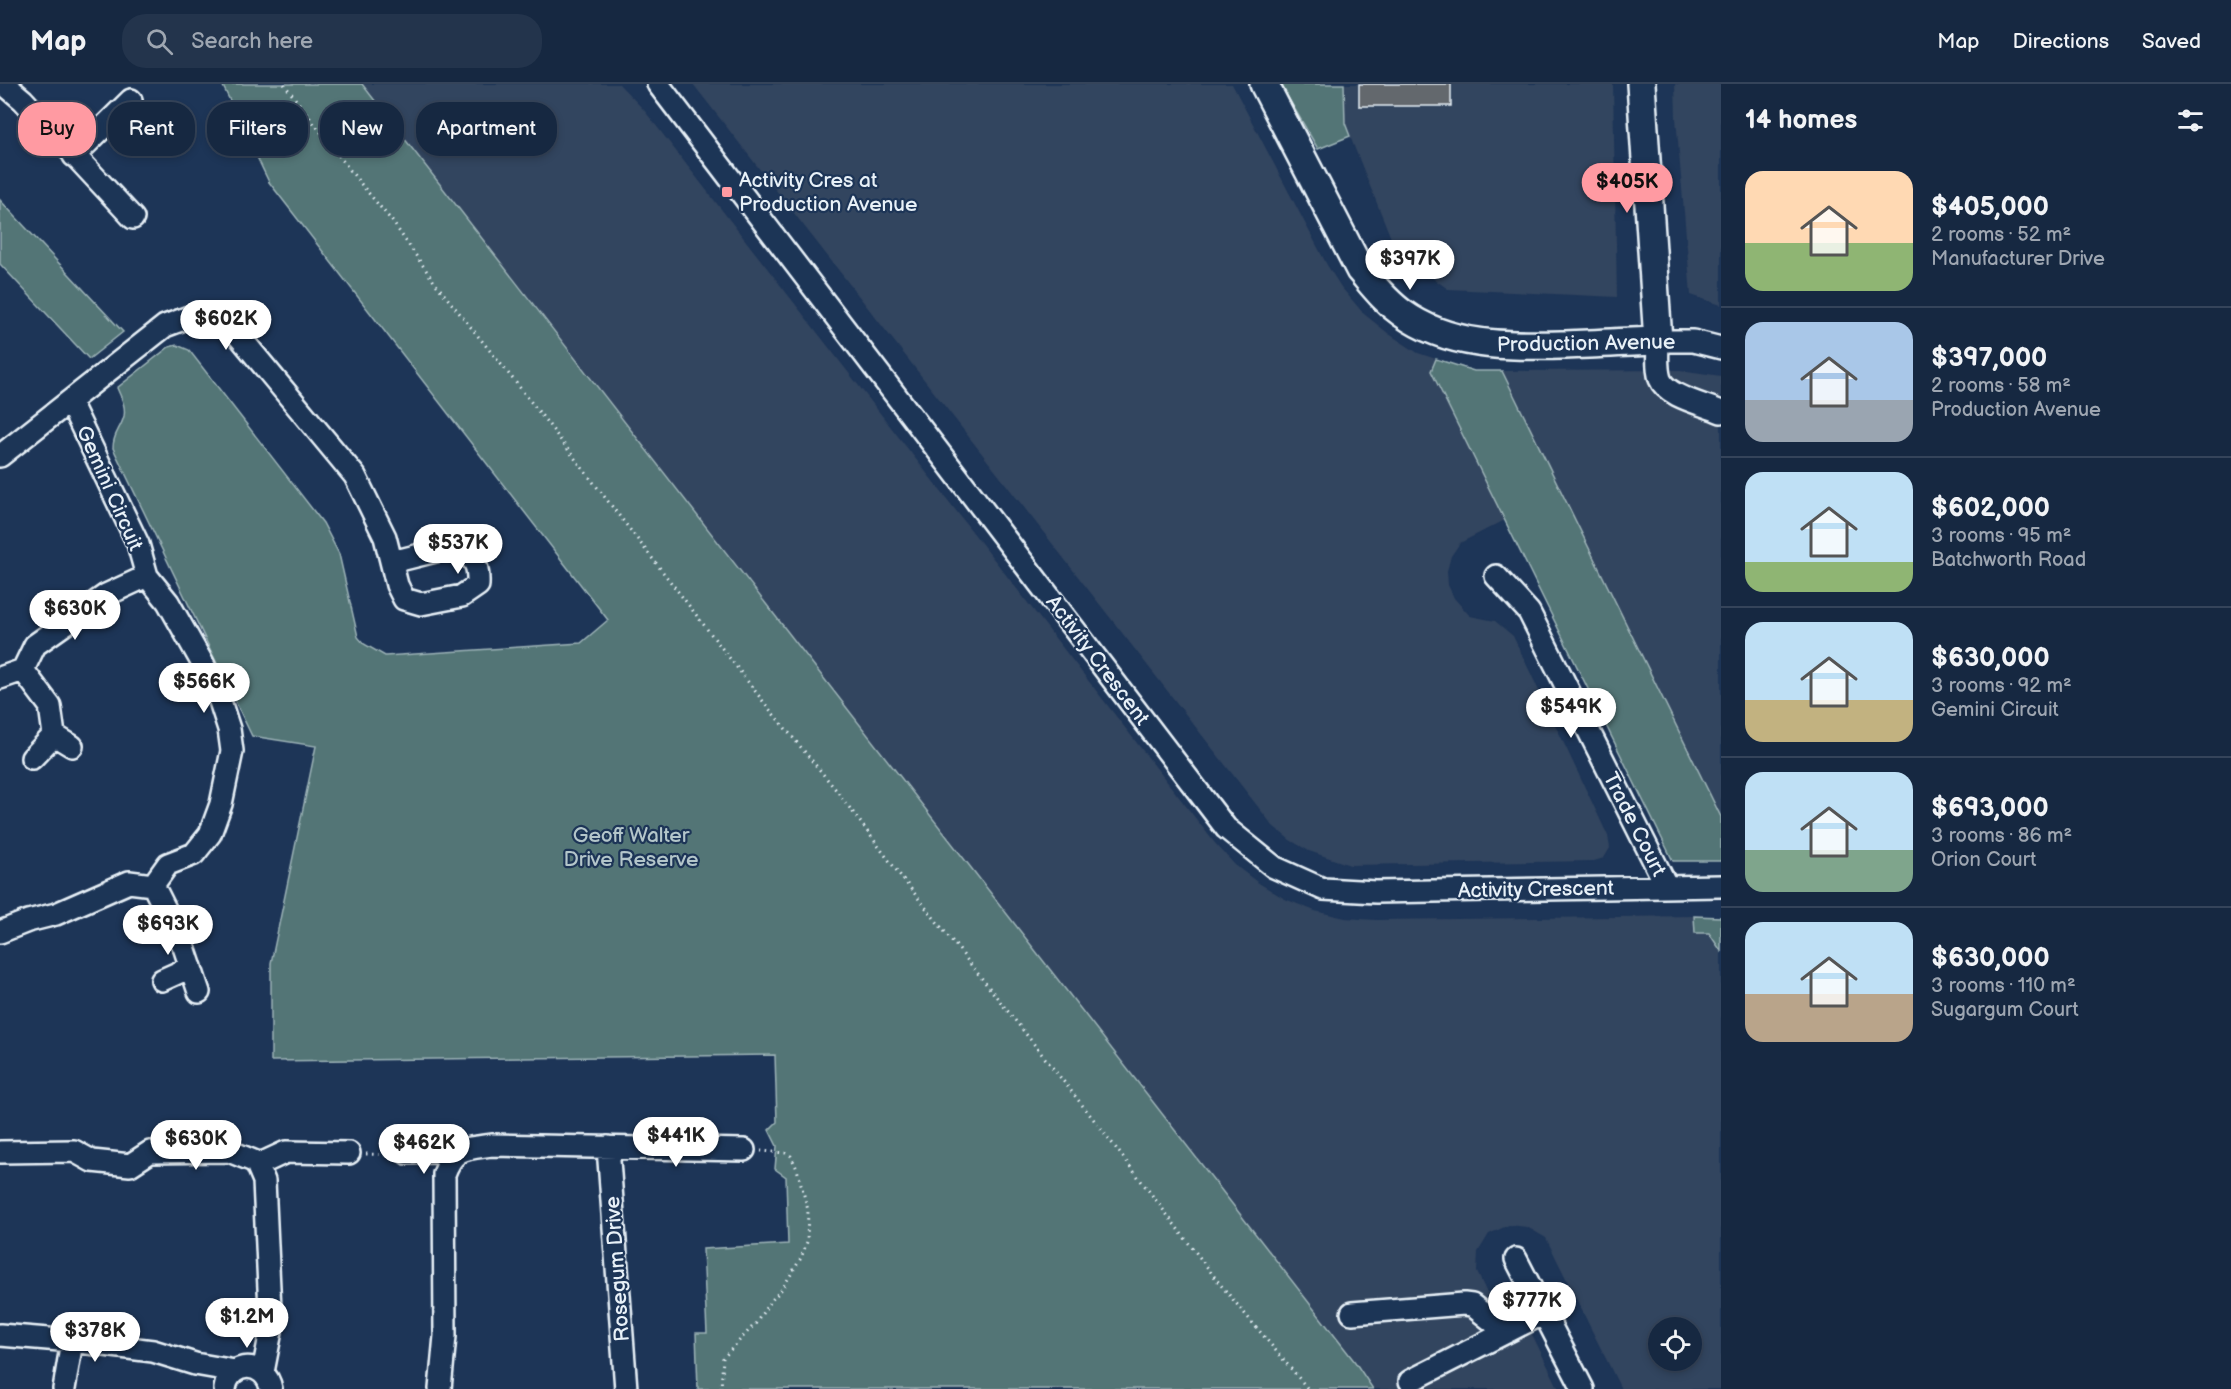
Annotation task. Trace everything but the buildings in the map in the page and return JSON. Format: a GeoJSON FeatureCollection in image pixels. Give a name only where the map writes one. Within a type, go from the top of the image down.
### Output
{"type":"FeatureCollection","features":[{"type":"Feature","properties":{"kind":"main road","name":"Production Avenue"},"geometry":{"type":"LineString","coordinates":[[1264,84],[1360,270],[1374,287],[1404,315],[1441,334],[1476,343],[1523,346],[1658,341]]}},
{"type":"Feature","properties":{"kind":"main road"},"geometry":{"type":"LineString","coordinates":[[1641,84],[1658,341]]}},
{"type":"Feature","properties":{"kind":"street"},"geometry":{"type":"LineString","coordinates":[[4,84],[25,102]]}},
{"type":"Feature","properties":{"kind":"street","name":"Activity Crescent"},"geometry":{"type":"LineString","coordinates":[[658,84],[1226,828],[1274,867],[1323,889],[1376,892],[1721,886]]}},
{"type":"Feature","properties":{"kind":"street"},"geometry":{"type":"LineString","coordinates":[[96,134],[131,100]]}},
{"type":"Feature","properties":{"kind":"street"},"geometry":{"type":"LineString","coordinates":[[74,156],[133,218]]}},
{"type":"Feature","properties":{"kind":"street"},"geometry":{"type":"LineString","coordinates":[[3,446],[70,402],[165,326],[197,314],[229,324],[355,476],[385,537],[392,562]]}},
{"type":"Feature","properties":{"kind":"street"},"geometry":{"type":"LineString","coordinates":[[1658,341],[1658,372],[1663,384],[1674,393],[1721,412]]}},
{"type":"Feature","properties":{"kind":"street","name":"Production Avenue"},"geometry":{"type":"LineString","coordinates":[[1658,341],[1693,341],[1721,348]]}},
{"type":"Feature","properties":{"kind":"street","name":"Gemini Circuit"},"geometry":{"type":"LineString","coordinates":[[70,402],[138,544],[147,576],[168,602],[203,664],[222,706],[229,729],[232,751],[221,804],[210,834],[194,854],[168,864],[153,885]]}},
{"type":"Feature","properties":{"kind":"street","name":"Gemini Circuit"},"geometry":{"type":"LineString","coordinates":[[23,670],[35,645],[106,595],[147,576]]}},
{"type":"Feature","properties":{"kind":"street","name":"Trade Court"},"geometry":{"type":"LineString","coordinates":[[1496,576],[1529,612],[1666,887]]}},
{"type":"Feature","properties":{"kind":"street"},"geometry":{"type":"LineString","coordinates":[[0,678],[23,670],[50,706],[63,741],[32,758]]}},
{"type":"Feature","properties":{"kind":"street"},"geometry":{"type":"LineString","coordinates":[[0,932],[28,921],[56,914],[129,882],[153,885],[183,947],[199,992]]}},
{"type":"Feature","properties":{"kind":"street"},"geometry":{"type":"LineString","coordinates":[[162,980],[190,967]]}},
{"type":"Feature","properties":{"kind":"street"},"geometry":{"type":"LineString","coordinates":[[440,1389],[445,1335],[444,1174],[450,1159],[466,1149],[492,1145],[744,1150]]}},
{"type":"Feature","properties":{"kind":"street","name":"Rosegum Drive"},"geometry":{"type":"LineString","coordinates":[[608,1147],[626,1389]]}},
{"type":"Feature","properties":{"kind":"street"},"geometry":{"type":"LineString","coordinates":[[0,1152],[74,1151],[92,1161],[130,1165],[150,1152],[229,1151],[256,1162],[264,1180],[271,1330],[251,1381],[153,1352],[72,1341],[0,1335]]}},
{"type":"Feature","properties":{"kind":"street"},"geometry":{"type":"LineString","coordinates":[[258,1165],[286,1152],[349,1153]]}},
{"type":"Feature","properties":{"kind":"street"},"geometry":{"type":"LineString","coordinates":[[407,1153],[437,1152],[450,1159]]}},
{"type":"Feature","properties":{"kind":"street"},"geometry":{"type":"LineString","coordinates":[[1516,1259],[1583,1389]]}},
{"type":"Feature","properties":{"kind":"street"},"geometry":{"type":"LineString","coordinates":[[1352,1313],[1464,1304],[1472,1305],[1506,1332]]}},
{"type":"Feature","properties":{"kind":"street"},"geometry":{"type":"LineString","coordinates":[[1410,1381],[1544,1313]]}},
{"type":"Feature","properties":{"kind":"street"},"geometry":{"type":"LineString","coordinates":[[64,1389],[72,1341]]}},
{"type":"Feature","properties":{"kind":"path"},"geometry":{"type":"LineString","coordinates":[[284,84],[356,178],[392,220],[435,283],[766,705],[837,791],[903,879],[1099,1126],[1220,1284],[1308,1389]]}},
{"type":"Feature","properties":{"kind":"path"},"geometry":{"type":"LineString","coordinates":[[722,1389],[723,1358],[756,1323],[782,1289],[801,1258],[807,1242],[808,1210],[791,1156],[785,1153],[744,1150]]}},
{"type":"Feature","properties":{"kind":"path"},"geometry":{"type":"LineString","coordinates":[[349,1153],[384,1156],[407,1153]]}},
{"type":"Feature","properties":{"kind":"shaded area"},"geometry":{"type":"Polygon","coordinates":[[[362,84],[619,84],[644,110],[1214,842],[1235,865],[1257,882],[1285,899],[1315,911],[1345,918],[1376,920],[1694,916],[1695,933],[1709,933],[1721,951],[1721,1389],[1621,1389],[1546,1238],[1527,1227],[1509,1225],[1489,1234],[1478,1252],[1477,1272],[1486,1291],[1514,1306],[1524,1318],[1559,1389],[1373,1389],[1355,1362],[418,156],[557,156],[557,102],[416,102],[416,153],[404,138],[404,102],[376,102],[362,84]]]}},
{"type":"Feature","properties":{"kind":"shaded area"},"geometry":{"type":"Polygon","coordinates":[[[693,84],[1232,84],[1327,265],[1341,287],[1364,314],[1389,334],[1418,353],[1436,359],[1431,371],[1505,520],[1460,543],[1451,556],[1447,571],[1448,585],[1454,598],[1470,616],[1495,621],[1513,636],[1608,836],[1610,848],[1604,858],[1594,861],[1350,865],[1309,851],[1290,840],[1273,826],[693,84]]]}},
{"type":"Feature","properties":{"kind":"shaded area"},"geometry":{"type":"Polygon","coordinates":[[[1344,84],[1613,84],[1617,297],[1448,289],[1397,253],[1345,124],[1344,84]]]}},
{"type":"Feature","properties":{"kind":"shaded area"},"geometry":{"type":"Polygon","coordinates":[[[1675,84],[1721,84],[1721,305],[1691,295],[1675,84]]]}},
{"type":"Feature","properties":{"kind":"shaded area"},"geometry":{"type":"Polygon","coordinates":[[[1680,370],[1721,376],[1721,817],[1502,371],[1680,370]]]}},
{"type":"Feature","properties":{"kind":"green space","name":"Geoff Walter Drive Reserve"},"geometry":{"type":"Polygon","coordinates":[[[222,84],[362,84],[376,102],[320,102],[320,156],[404,156],[404,138],[1355,1362],[1373,1389],[698,1389],[696,1333],[707,1333],[703,1249],[788,1244],[786,1177],[775,1169],[777,1146],[769,1130],[777,1122],[775,1055],[271,1061],[271,963],[316,746],[252,736],[113,448],[114,438],[123,420],[124,412],[123,402],[117,388],[169,347],[177,345],[189,350],[323,523],[339,554],[358,637],[364,644],[385,656],[581,643],[608,620],[269,182],[257,156],[308,156],[308,102],[231,102],[222,84]]]}},
{"type":"Feature","properties":{"kind":"green space"},"geometry":{"type":"Polygon","coordinates":[[[1280,84],[1344,84],[1345,123],[1350,136],[1318,149],[1280,84]]]}},
{"type":"Feature","properties":{"kind":"green space"},"geometry":{"type":"Polygon","coordinates":[[[0,200],[123,332],[89,359],[0,264],[0,200]]]}},
{"type":"Feature","properties":{"kind":"green space"},"geometry":{"type":"Polygon","coordinates":[[[1436,359],[1474,371],[1502,371],[1721,817],[1721,861],[1673,861],[1431,371],[1436,359]]]}},
{"type":"Feature","properties":{"kind":"green space"},"geometry":{"type":"Polygon","coordinates":[[[1694,916],[1721,917],[1721,951],[1709,933],[1695,933],[1694,916]]]}},
{"type":"Feature","properties":{"kind":"place","name":"Activity Cres at Production Avenue"},"geometry":{"type":"Point","coordinates":[727,192]}}]}
